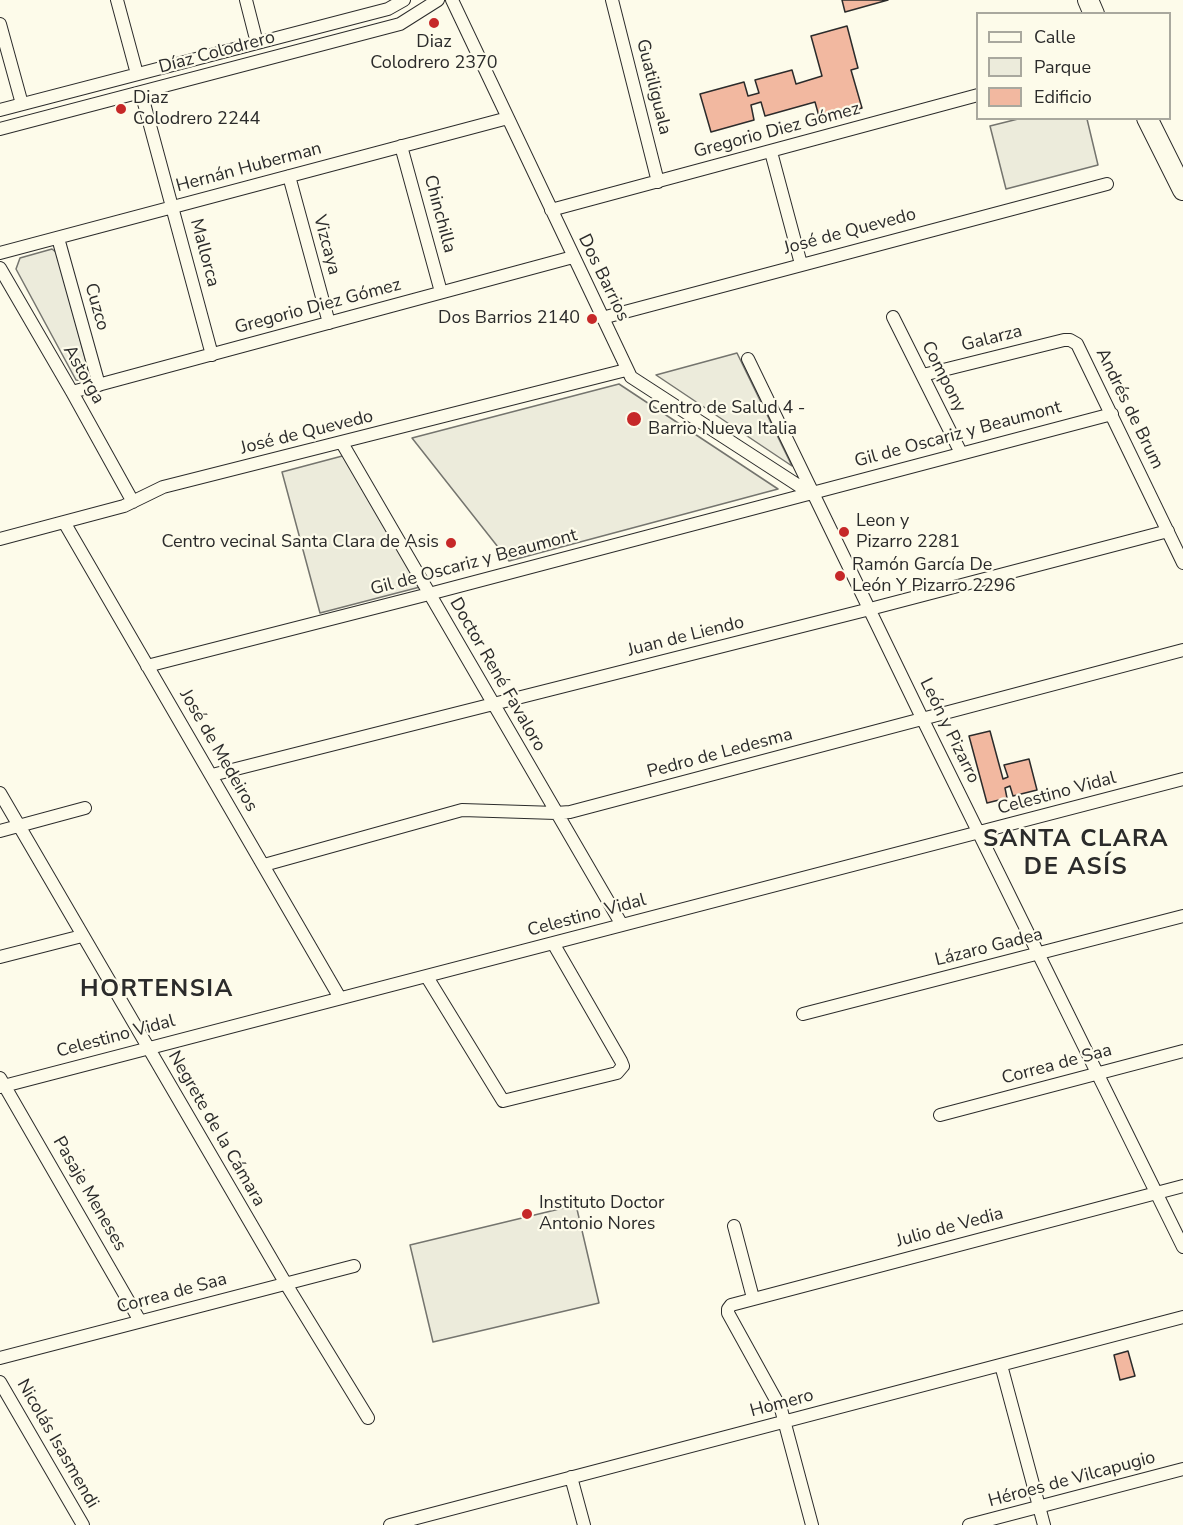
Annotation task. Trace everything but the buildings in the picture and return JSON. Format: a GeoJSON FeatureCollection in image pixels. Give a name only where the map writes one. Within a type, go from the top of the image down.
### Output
{"type":"FeatureCollection","features":[{"type":"Feature","properties":{"kind":"main road"},"geometry":{"type":"LineString","coordinates":[[1148,120],[1178,167],[1183,190]]}},
{"type":"Feature","properties":{"kind":"street"},"geometry":{"type":"LineString","coordinates":[[117,0],[137,74]]}},
{"type":"Feature","properties":{"kind":"street"},"geometry":{"type":"LineString","coordinates":[[246,0],[258,43]]}},
{"type":"Feature","properties":{"kind":"street"},"geometry":{"type":"LineString","coordinates":[[366,0],[373,30]]}},
{"type":"Feature","properties":{"kind":"street","name":"Díaz Colodrero"},"geometry":{"type":"LineString","coordinates":[[0,110],[388,9],[404,0]]}},
{"type":"Feature","properties":{"kind":"street","name":"Díaz Colodrero"},"geometry":{"type":"LineString","coordinates":[[0,129],[400,24],[438,0]]}},
{"type":"Feature","properties":{"kind":"street","name":"Dos Barrios"},"geometry":{"type":"LineString","coordinates":[[452,0],[626,370],[635,382],[812,492]]}},
{"type":"Feature","properties":{"kind":"street","name":"Guatiliguala"},"geometry":{"type":"LineString","coordinates":[[612,0],[658,182]]}},
{"type":"Feature","properties":{"kind":"street"},"geometry":{"type":"LineString","coordinates":[[0,24],[22,104]]}},
{"type":"Feature","properties":{"kind":"street","name":"Mallorca"},"geometry":{"type":"LineString","coordinates":[[141,92],[212,355]]}},
{"type":"Feature","properties":{"kind":"street","name":"Gregorio Diez Gómez"},"geometry":{"type":"LineString","coordinates":[[551,210],[976,96]]}},
{"type":"Feature","properties":{"kind":"street","name":"Hernán Huberman"},"geometry":{"type":"LineString","coordinates":[[0,253],[508,118]]}},
{"type":"Feature","properties":{"kind":"street","name":"Chinchilla"},"geometry":{"type":"LineString","coordinates":[[401,146],[441,292]]}},
{"type":"Feature","properties":{"kind":"street"},"geometry":{"type":"LineString","coordinates":[[771,152],[801,264]]}},
{"type":"Feature","properties":{"kind":"street","name":"Vizcaya"},"geometry":{"type":"LineString","coordinates":[[289,176],[329,323]]}},
{"type":"Feature","properties":{"kind":"street","name":"José de Quevedo"},"geometry":{"type":"LineString","coordinates":[[602,318],[1107,184]]}},
{"type":"Feature","properties":{"kind":"street","name":"Cuzco"},"geometry":{"type":"LineString","coordinates":[[58,238],[99,385]]}},
{"type":"Feature","properties":{"kind":"street","name":"Gregorio Diez Gómez"},"geometry":{"type":"LineString","coordinates":[[72,392],[573,257]]}},
{"type":"Feature","properties":{"kind":"street","name":"Astorga"},"geometry":{"type":"LineString","coordinates":[[0,268],[5,288],[72,392],[133,502]]}},
{"type":"Feature","properties":{"kind":"street","name":"Compony"},"geometry":{"type":"LineString","coordinates":[[893,317],[961,453]]}},
{"type":"Feature","properties":{"kind":"street","name":"Galarza"},"geometry":{"type":"LineString","coordinates":[[923,375],[1070,340]]}},
{"type":"Feature","properties":{"kind":"street","name":"Andrés de Brum"},"geometry":{"type":"LineString","coordinates":[[1070,340],[1077,344],[1182,557]]}},
{"type":"Feature","properties":{"kind":"street","name":"León y Pizarro"},"geometry":{"type":"LineString","coordinates":[[748,360],[1183,1247]]}},
{"type":"Feature","properties":{"kind":"street","name":"José de Quevedo"},"geometry":{"type":"LineString","coordinates":[[0,539],[119,508],[163,488],[626,370]]}},
{"type":"Feature","properties":{"kind":"street","name":"Gil de Oscariz y Beaumont"},"geometry":{"type":"LineString","coordinates":[[147,666],[1112,414]]}},
{"type":"Feature","properties":{"kind":"street","name":"Doctor René Favaloro"},"geometry":{"type":"LineString","coordinates":[[342,443],[622,925]]}},
{"type":"Feature","properties":{"kind":"street","name":"José de Medeiros"},"geometry":{"type":"LineString","coordinates":[[64,522],[340,999]]}},
{"type":"Feature","properties":{"kind":"street","name":"Juan de Liendo"},"geometry":{"type":"LineString","coordinates":[[212,775],[870,609],[1168,531]]}},
{"type":"Feature","properties":{"kind":"street","name":"Pedro de Ledesma"},"geometry":{"type":"LineString","coordinates":[[264,865],[462,810],[570,812],[1183,650]]}},
{"type":"Feature","properties":{"kind":"street","name":"Celestino Vidal"},"geometry":{"type":"LineString","coordinates":[[2,1083],[427,977],[1183,779]]}},
{"type":"Feature","properties":{"kind":"street","name":"Negrete de la Cámara"},"geometry":{"type":"LineString","coordinates":[[0,793],[286,1284],[368,1418]]}},
{"type":"Feature","properties":{"kind":"street"},"geometry":{"type":"LineString","coordinates":[[0,831],[85,808]]}},
{"type":"Feature","properties":{"kind":"street","name":"Lázaro Gadea"},"geometry":{"type":"LineString","coordinates":[[803,1014],[1183,916]]}},
{"type":"Feature","properties":{"kind":"street"},"geometry":{"type":"LineString","coordinates":[[0,957],[82,936]]}},
{"type":"Feature","properties":{"kind":"street"},"geometry":{"type":"LineString","coordinates":[[427,977],[503,1101],[617,1073],[623,1066],[553,943]]}},
{"type":"Feature","properties":{"kind":"street","name":"Correa de Saa"},"geometry":{"type":"LineString","coordinates":[[940,1115],[1183,1051]]}},
{"type":"Feature","properties":{"kind":"street","name":"Pasaje Meneses"},"geometry":{"type":"LineString","coordinates":[[2,1083],[140,1321]]}},
{"type":"Feature","properties":{"kind":"street","name":"Julio de Vedia"},"geometry":{"type":"LineString","coordinates":[[785,1422],[781,1408],[734,1324],[728,1308],[734,1303],[1183,1186]]}},
{"type":"Feature","properties":{"kind":"street"},"geometry":{"type":"LineString","coordinates":[[734,1226],[753,1298]]}},
{"type":"Feature","properties":{"kind":"street","name":"Correa de Saa"},"geometry":{"type":"LineString","coordinates":[[0,1358],[354,1266]]}},
{"type":"Feature","properties":{"kind":"street","name":"Homero"},"geometry":{"type":"LineString","coordinates":[[390,1525],[1183,1317]]}},
{"type":"Feature","properties":{"kind":"street"},"geometry":{"type":"LineString","coordinates":[[1000,1365],[1044,1525]]}},
{"type":"Feature","properties":{"kind":"street","name":"Nicolás Isasmendi"},"geometry":{"type":"LineString","coordinates":[[0,1382],[83,1525]]}},
{"type":"Feature","properties":{"kind":"street"},"geometry":{"type":"LineString","coordinates":[[785,1422],[812,1525]]}},
{"type":"Feature","properties":{"kind":"street","name":"Héroes de Vilcapugio"},"geometry":{"type":"LineString","coordinates":[[969,1525],[1183,1469]]}},
{"type":"Feature","properties":{"kind":"street"},"geometry":{"type":"LineString","coordinates":[[571,1477],[584,1525]]}},
{"type":"Feature","properties":{"kind":"green space"},"geometry":{"type":"Polygon","coordinates":[[[1014,120],[1087,120],[1098,165],[1006,189],[990,126],[1014,120]]]}},
{"type":"Feature","properties":{"kind":"green space"},"geometry":{"type":"Polygon","coordinates":[[[52,249],[57,253],[90,376],[85,381],[76,380],[16,269],[20,258],[52,249]]]}},
{"type":"Feature","properties":{"kind":"green space"},"geometry":{"type":"Polygon","coordinates":[[[737,353],[792,466],[656,375],[737,353]]]}},
{"type":"Feature","properties":{"kind":"green space"},"geometry":{"type":"Polygon","coordinates":[[[619,384],[778,489],[509,561],[412,438],[619,384]]]}},
{"type":"Feature","properties":{"kind":"green space"},"geometry":{"type":"Polygon","coordinates":[[[346,455],[420,587],[320,613],[282,472],[346,455]]]}},
{"type":"Feature","properties":{"kind":"green space"},"geometry":{"type":"Polygon","coordinates":[[[576,1205],[599,1303],[433,1342],[410,1245],[576,1205]]]}},
{"type":"Feature","properties":{"kind":"place","name":"Diaz Colodrero 2370"},"geometry":{"type":"Point","coordinates":[434,23]}},
{"type":"Feature","properties":{"kind":"place","name":"Diaz Colodrero 2244"},"geometry":{"type":"Point","coordinates":[121,109]}},
{"type":"Feature","properties":{"kind":"place","name":"Dos Barrios 2140"},"geometry":{"type":"Point","coordinates":[592,319]}},
{"type":"Feature","properties":{"kind":"place","name":"Centro de Salud 4 - Barrio Nueva Italia"},"geometry":{"type":"Point","coordinates":[634,419]}},
{"type":"Feature","properties":{"kind":"place","name":"Leon y Pizarro 2281"},"geometry":{"type":"Point","coordinates":[844,532]}},
{"type":"Feature","properties":{"kind":"place","name":"Centro vecinal Santa Clara de Asis"},"geometry":{"type":"Point","coordinates":[451,543]}},
{"type":"Feature","properties":{"kind":"place","name":"Ramón García De León Y Pizarro 2296"},"geometry":{"type":"Point","coordinates":[840,576]}},
{"type":"Feature","properties":{"kind":"place","name":"Instituto Doctor Antonio Nores"},"geometry":{"type":"Point","coordinates":[527,1214]}},
{"type":"Feature","properties":{"kind":"district","name":"SANTA CLARA DE ASÍS"},"geometry":{"type":"Point","coordinates":[1076,854]}},
{"type":"Feature","properties":{"kind":"district","name":"HORTENSIA"},"geometry":{"type":"Point","coordinates":[157,990]}}]}
